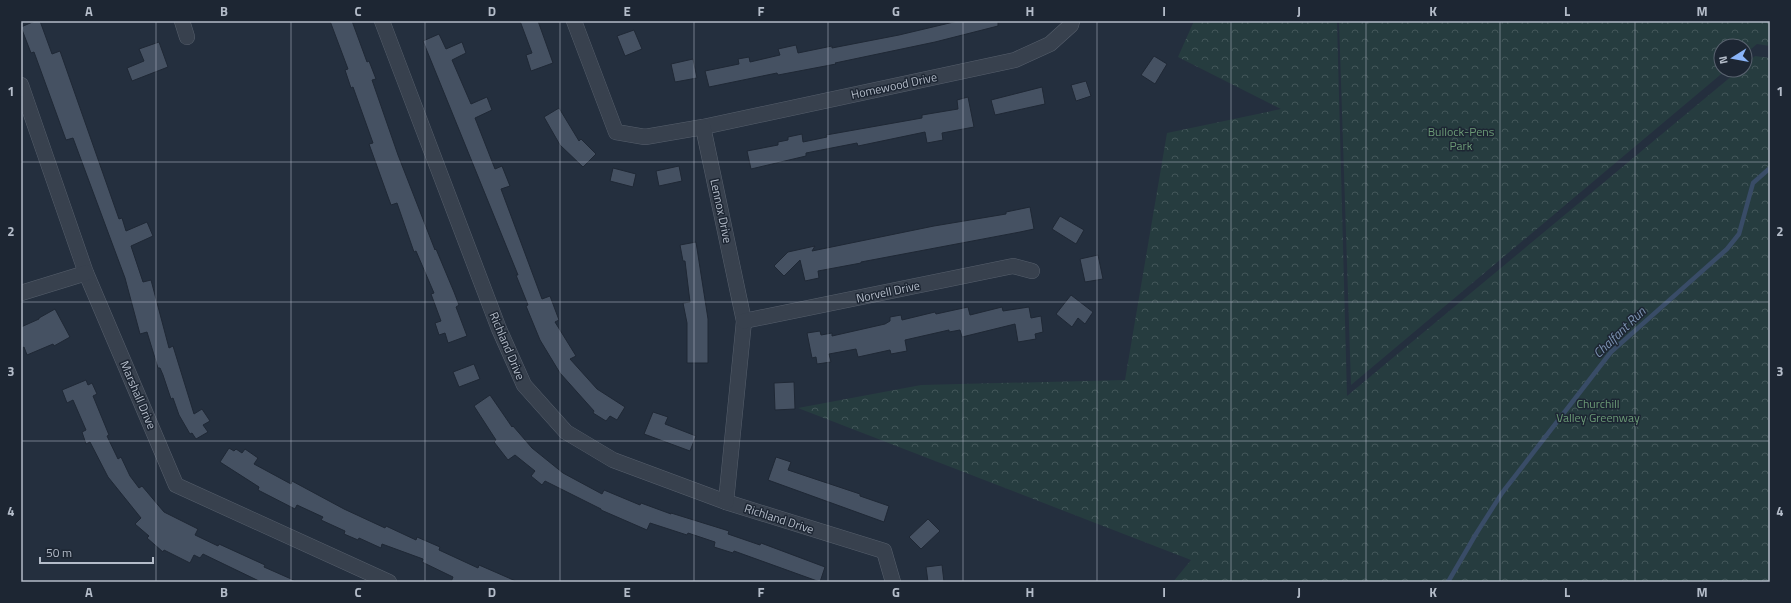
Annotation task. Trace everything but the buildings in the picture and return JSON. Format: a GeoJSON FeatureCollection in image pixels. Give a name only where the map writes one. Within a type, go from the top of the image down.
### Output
{"type":"FeatureCollection","features":[{"type":"Feature","properties":{"kind":"street"},"geometry":{"type":"LineString","coordinates":[[182,21],[187,37]]}},
{"type":"Feature","properties":{"kind":"street","name":"Richland Drive"},"geometry":{"type":"LineString","coordinates":[[382,21],[499,329],[524,385],[566,432],[612,460],[726,502],[884,551],[893,582]]}},
{"type":"Feature","properties":{"kind":"street"},"geometry":{"type":"LineString","coordinates":[[574,21],[616,132],[645,137],[703,126]]}},
{"type":"Feature","properties":{"kind":"street","name":"Homewood Drive"},"geometry":{"type":"LineString","coordinates":[[703,126],[1014,60],[1050,44],[1070,25],[1072,21]]}},
{"type":"Feature","properties":{"kind":"street","name":"Marshall Drive"},"geometry":{"type":"LineString","coordinates":[[21,85],[86,273],[176,485],[389,582]]}},
{"type":"Feature","properties":{"kind":"street","name":"Lennox Drive"},"geometry":{"type":"LineString","coordinates":[[703,126],[744,321],[726,502]]}},
{"type":"Feature","properties":{"kind":"street","name":"Norvell Drive"},"geometry":{"type":"LineString","coordinates":[[744,321],[1012,266],[1032,271]]}},
{"type":"Feature","properties":{"kind":"street"},"geometry":{"type":"LineString","coordinates":[[21,293],[86,273]]}},
{"type":"Feature","properties":{"kind":"green space","name":"Churchill Valley Greenway"},"geometry":{"type":"Polygon","coordinates":[[[1194,21],[1337,21],[1347,396],[1729,78],[1753,78],[1753,58],[1755,56],[1770,58],[1770,582],[1173,582],[1191,560],[798,408],[921,385],[1125,380],[1167,133],[1281,109],[1178,57],[1194,21]]]}},
{"type":"Feature","properties":{"kind":"green space","name":"Bullock-Pens Park"},"geometry":{"type":"Polygon","coordinates":[[[1339,21],[1770,21],[1770,46],[1757,44],[1753,47],[1753,38],[1713,38],[1713,78],[1716,78],[1351,385],[1339,21]]]}},
{"type":"Feature","properties":{"kind":"waterway","name":"Chalfant Run"},"geometry":{"type":"LineString","coordinates":[[1448,582],[1502,493],[1611,352],[1727,249],[1739,234],[1753,183],[1770,168]]}}]}
